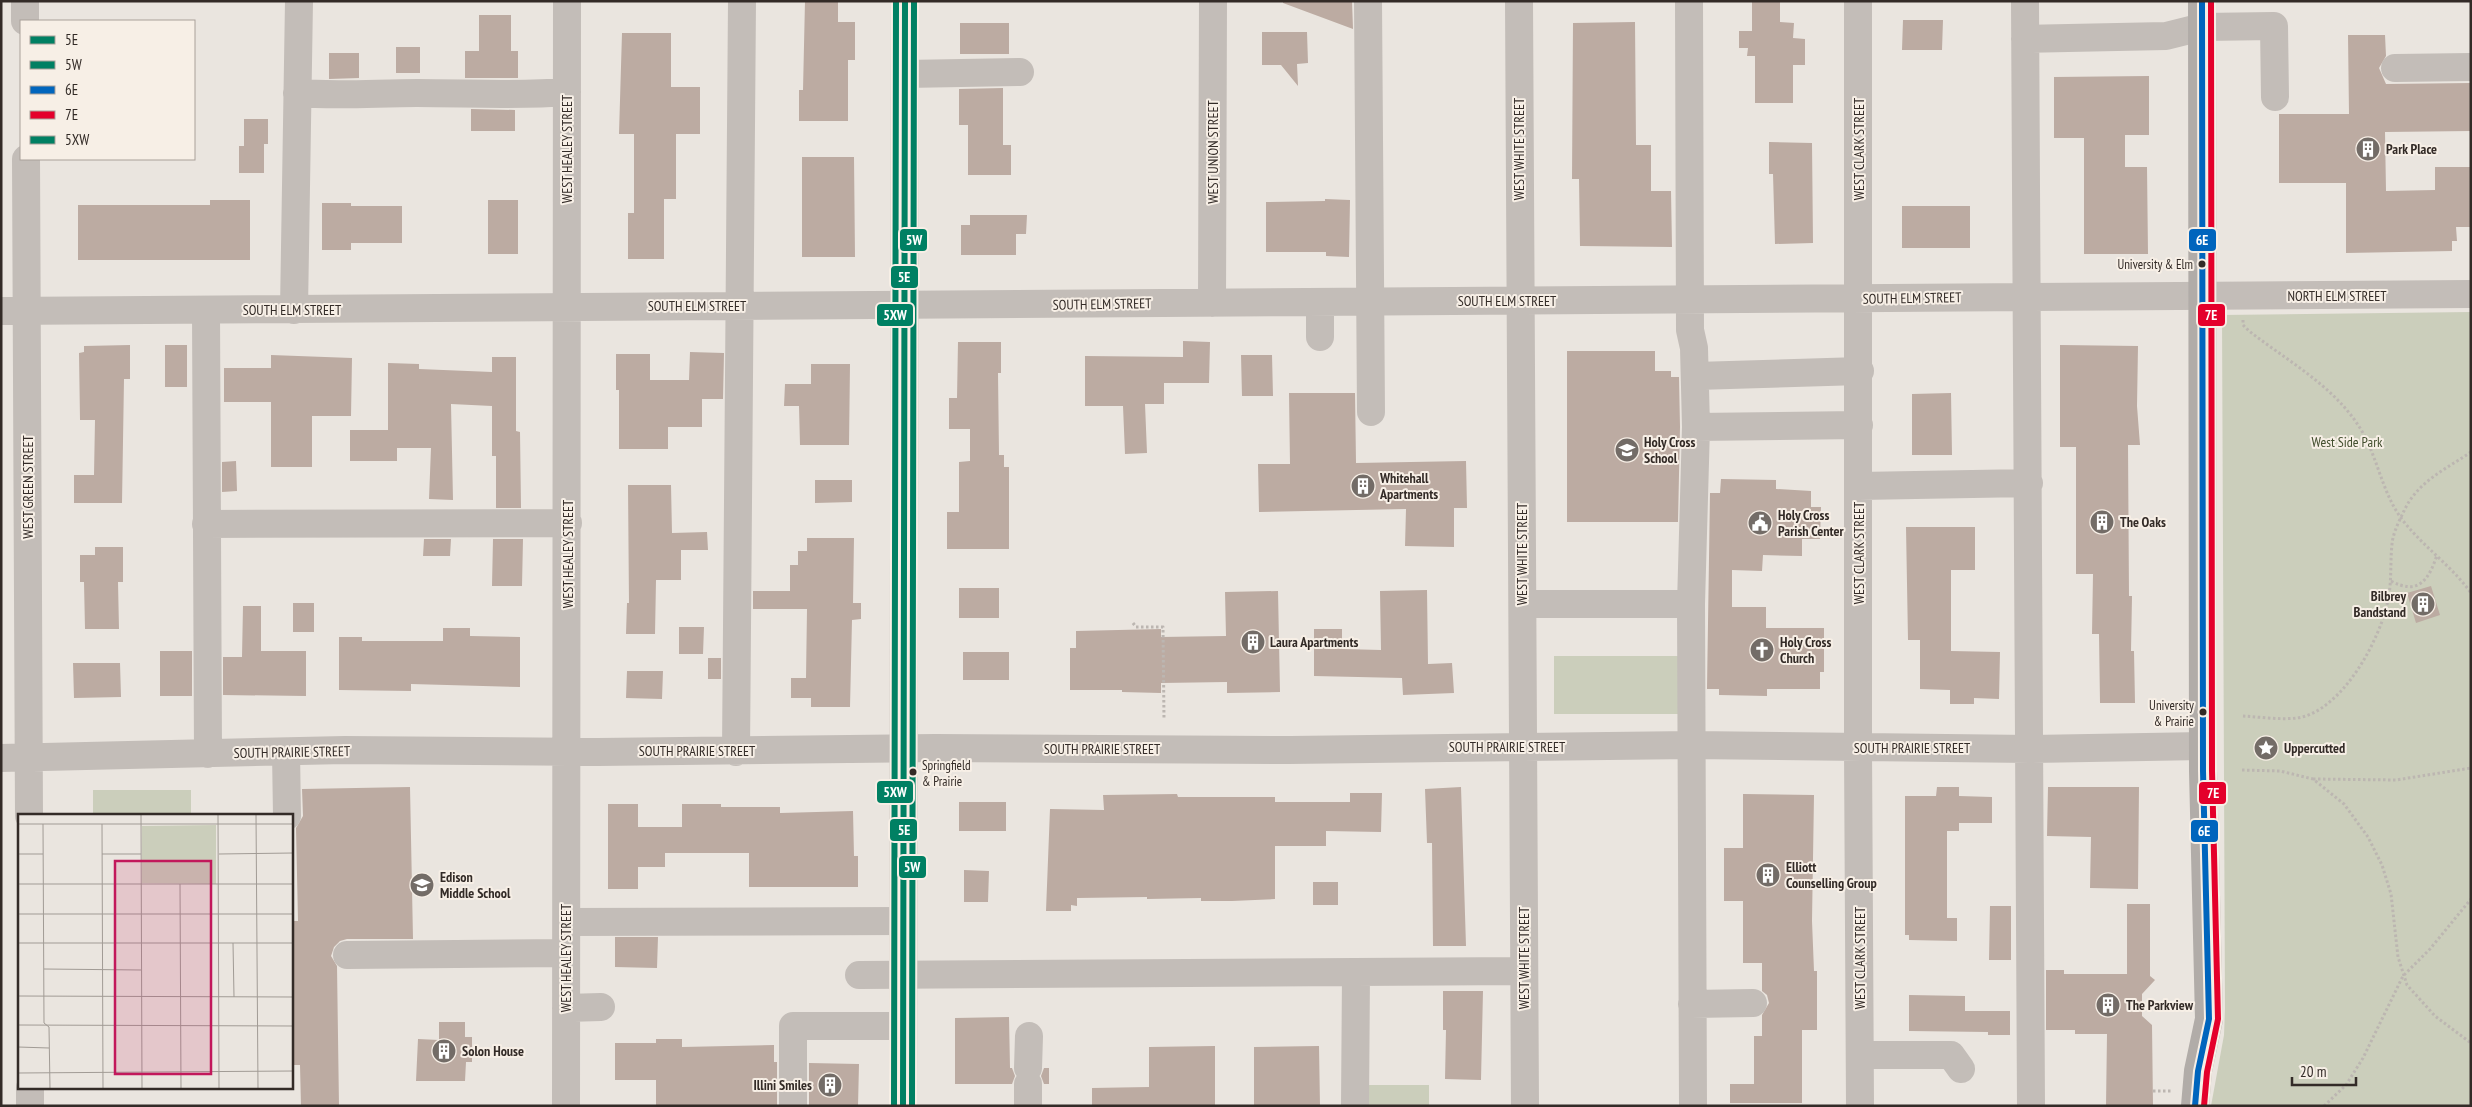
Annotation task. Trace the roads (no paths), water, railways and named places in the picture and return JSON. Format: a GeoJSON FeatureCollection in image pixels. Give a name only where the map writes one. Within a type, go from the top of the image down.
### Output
{"type":"FeatureCollection","features":[{"type":"Feature","properties":{"kind":"main road"},"geometry":{"type":"LineString","coordinates":[[903,1106],[905,1]]}},
{"type":"Feature","properties":{"kind":"main road"},"geometry":{"type":"LineString","coordinates":[[2195,1106],[2198,1071],[2209,1019],[2203,746],[2202,14]]}},
{"type":"Feature","properties":{"kind":"street"},"geometry":{"type":"LineString","coordinates":[[25,1],[26,20]]}},
{"type":"Feature","properties":{"kind":"street"},"geometry":{"type":"LineString","coordinates":[[294,310],[299,1]]}},
{"type":"Feature","properties":{"kind":"street","name":"WEST HEALEY STREET"},"geometry":{"type":"LineString","coordinates":[[566,1106],[567,1]]}},
{"type":"Feature","properties":{"kind":"street"},"geometry":{"type":"LineString","coordinates":[[736,752],[742,1]]}},
{"type":"Feature","properties":{"kind":"street","name":"WEST UNION STREET"},"geometry":{"type":"LineString","coordinates":[[1212,303],[1213,1]]}},
{"type":"Feature","properties":{"kind":"street"},"geometry":{"type":"LineString","coordinates":[[1368,1],[1371,412]]}},
{"type":"Feature","properties":{"kind":"street","name":"WEST WHITE STREET"},"geometry":{"type":"LineString","coordinates":[[1519,1],[1525,1106]]}},
{"type":"Feature","properties":{"kind":"street"},"geometry":{"type":"LineString","coordinates":[[1689,1],[1690,330],[1694,348],[1696,376],[1691,604],[1693,1106]]}},
{"type":"Feature","properties":{"kind":"street","name":"WEST CLARK STREET"},"geometry":{"type":"LineString","coordinates":[[1858,1],[1860,1106]]}},
{"type":"Feature","properties":{"kind":"street"},"geometry":{"type":"LineString","coordinates":[[2025,1],[2031,1106]]}},
{"type":"Feature","properties":{"kind":"street"},"geometry":{"type":"LineString","coordinates":[[2025,39],[2166,36],[2202,14],[2274,26],[2274,97]]}},
{"type":"Feature","properties":{"kind":"street"},"geometry":{"type":"LineString","coordinates":[[2395,68],[2471,67]]}},
{"type":"Feature","properties":{"kind":"street"},"geometry":{"type":"LineString","coordinates":[[905,74],[1020,72]]}},
{"type":"Feature","properties":{"kind":"street"},"geometry":{"type":"LineString","coordinates":[[298,93],[329,96],[414,93],[541,94],[567,92]]}},
{"type":"Feature","properties":{"kind":"street","name":"WEST GREEN STREET"},"geometry":{"type":"LineString","coordinates":[[26,160],[14,311],[29,814]]}},
{"type":"Feature","properties":{"kind":"street","name":"NORTH ELM STREET"},"geometry":{"type":"LineString","coordinates":[[2203,297],[2471,294]]}},
{"type":"Feature","properties":{"kind":"street","name":"SOUTH ELM STREET"},"geometry":{"type":"LineString","coordinates":[[14,311],[2203,297]]}},
{"type":"Feature","properties":{"kind":"street"},"geometry":{"type":"LineString","coordinates":[[1320,303],[1320,337]]}},
{"type":"Feature","properties":{"kind":"street"},"geometry":{"type":"LineString","coordinates":[[206,310],[208,754]]}},
{"type":"Feature","properties":{"kind":"street"},"geometry":{"type":"LineString","coordinates":[[1696,376],[1860,371]]}},
{"type":"Feature","properties":{"kind":"street"},"geometry":{"type":"LineString","coordinates":[[1696,427],[1859,425]]}},
{"type":"Feature","properties":{"kind":"street"},"geometry":{"type":"LineString","coordinates":[[1859,486],[2029,484]]}},
{"type":"Feature","properties":{"kind":"street"},"geometry":{"type":"LineString","coordinates":[[206,524],[568,523]]}},
{"type":"Feature","properties":{"kind":"street"},"geometry":{"type":"LineString","coordinates":[[1523,604],[1691,604]]}},
{"type":"Feature","properties":{"kind":"street","name":"SOUTH PRAIRIE STREET"},"geometry":{"type":"LineString","coordinates":[[1,758],[286,752],[736,752],[903,748],[1290,750],[1692,745],[2030,749],[2203,746]]}},
{"type":"Feature","properties":{"kind":"street"},"geometry":{"type":"LineString","coordinates":[[286,752],[288,814]]}},
{"type":"Feature","properties":{"kind":"street"},"geometry":{"type":"LineString","coordinates":[[567,922],[903,921]]}},
{"type":"Feature","properties":{"kind":"street"},"geometry":{"type":"LineString","coordinates":[[347,955],[566,953]]}},
{"type":"Feature","properties":{"kind":"street"},"geometry":{"type":"LineString","coordinates":[[860,975],[1524,972]]}},
{"type":"Feature","properties":{"kind":"street"},"geometry":{"type":"LineString","coordinates":[[1355,1106],[1356,974]]}},
{"type":"Feature","properties":{"kind":"street"},"geometry":{"type":"LineString","coordinates":[[1692,1004],[1753,1003]]}},
{"type":"Feature","properties":{"kind":"street"},"geometry":{"type":"LineString","coordinates":[[566,1008],[601,1007]]}},
{"type":"Feature","properties":{"kind":"street"},"geometry":{"type":"LineString","coordinates":[[792,1106],[793,1026],[903,1026]]}},
{"type":"Feature","properties":{"kind":"street"},"geometry":{"type":"LineString","coordinates":[[1028,1086],[1029,1036]]}},
{"type":"Feature","properties":{"kind":"street"},"geometry":{"type":"LineString","coordinates":[[1860,1055],[1951,1055],[1961,1069]]}},
{"type":"Feature","properties":{"kind":"street"},"geometry":{"type":"LineString","coordinates":[[30,1090],[30,1106]]}},
{"type":"Feature","properties":{"kind":"place","name":"Park Place"},"geometry":{"type":"Point","coordinates":[2368,149]}},
{"type":"Feature","properties":{"kind":"place","name":"University & Elm"},"geometry":{"type":"Point","coordinates":[2202,264]}},
{"type":"Feature","properties":{"kind":"place","name":"Holy Cross School"},"geometry":{"type":"Point","coordinates":[1627,450]}},
{"type":"Feature","properties":{"kind":"place","name":"Whitehall Apartments"},"geometry":{"type":"Point","coordinates":[1363,486]}},
{"type":"Feature","properties":{"kind":"place","name":"The Oaks"},"geometry":{"type":"Point","coordinates":[2102,522]}},
{"type":"Feature","properties":{"kind":"place","name":"Holy Cross Parish Center"},"geometry":{"type":"Point","coordinates":[1760,523]}},
{"type":"Feature","properties":{"kind":"place","name":"Bilbrey Bandstand"},"geometry":{"type":"Point","coordinates":[2423,604]}},
{"type":"Feature","properties":{"kind":"place","name":"Laura Apartments"},"geometry":{"type":"Point","coordinates":[1253,642]}},
{"type":"Feature","properties":{"kind":"place","name":"Holy Cross Church"},"geometry":{"type":"Point","coordinates":[1762,650]}},
{"type":"Feature","properties":{"kind":"place","name":"University & Prairie"},"geometry":{"type":"Point","coordinates":[2203,712]}},
{"type":"Feature","properties":{"kind":"place","name":"Uppercutted"},"geometry":{"type":"Point","coordinates":[2266,748]}},
{"type":"Feature","properties":{"kind":"place","name":"Springfield & Prairie"},"geometry":{"type":"Point","coordinates":[913,772]}},
{"type":"Feature","properties":{"kind":"place","name":"Elliott Counselling Group"},"geometry":{"type":"Point","coordinates":[1768,875]}},
{"type":"Feature","properties":{"kind":"place","name":"Edison Middle School"},"geometry":{"type":"Point","coordinates":[422,885]}},
{"type":"Feature","properties":{"kind":"place","name":"The Parkview"},"geometry":{"type":"Point","coordinates":[2108,1005]}},
{"type":"Feature","properties":{"kind":"place","name":"Solon House"},"geometry":{"type":"Point","coordinates":[444,1051]}},
{"type":"Feature","properties":{"kind":"place","name":"Illini Smiles"},"geometry":{"type":"Point","coordinates":[830,1085]}},
{"type":"Feature","properties":{"kind":"park label","name":"West Side Park"},"geometry":{"type":"Point","coordinates":[2347,442]}}]}
